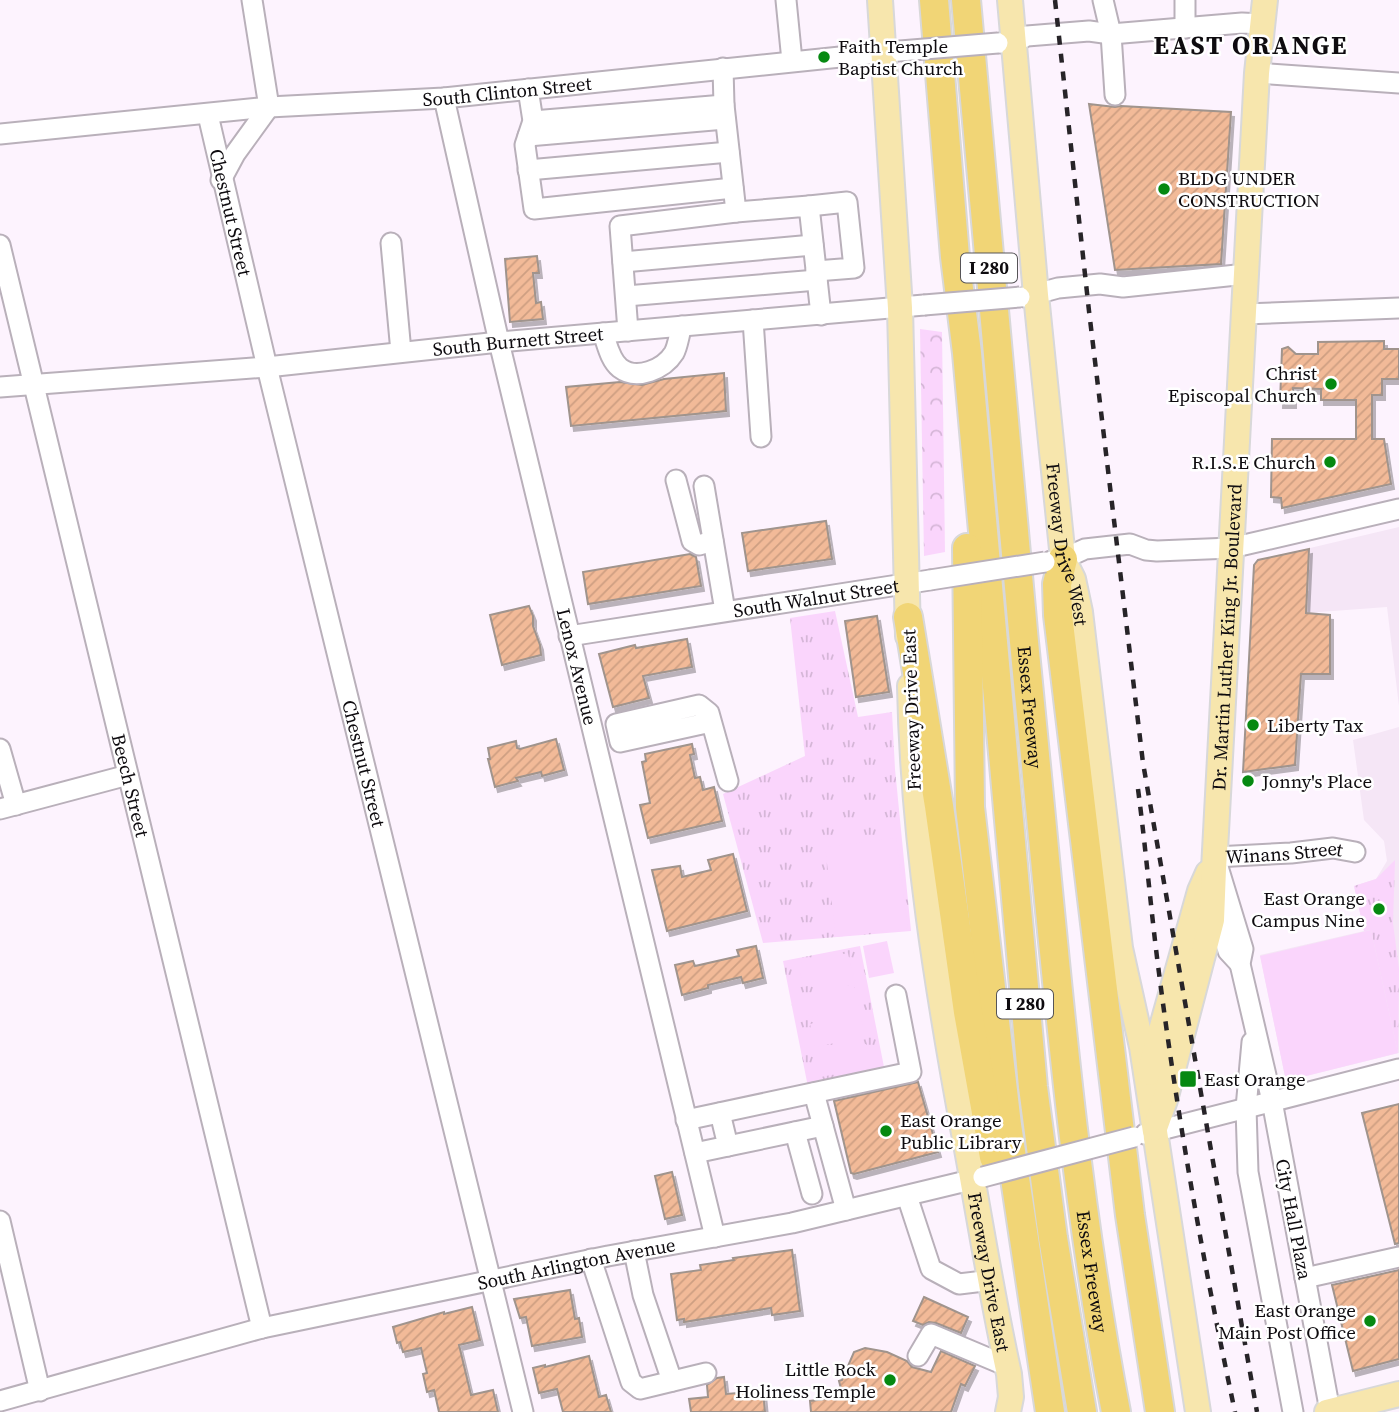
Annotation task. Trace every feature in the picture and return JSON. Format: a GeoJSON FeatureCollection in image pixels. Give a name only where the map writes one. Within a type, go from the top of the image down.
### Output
{"type":"FeatureCollection","features":[{"type":"Feature","properties":{"kind":"highway","name":"Essex Freeway"},"geometry":{"type":"LineString","coordinates":[[934,0],[955,257],[967,353],[1033,1087],[1053,1238],[1082,1412]]}},
{"type":"Feature","properties":{"kind":"highway","name":"Essex Freeway"},"geometry":{"type":"LineString","coordinates":[[966,0],[1014,548],[1066,1074],[1085,1227],[1116,1412]]}},
{"type":"Feature","properties":{"kind":"highway"},"geometry":{"type":"LineString","coordinates":[[967,353],[970,807],[1007,1125],[1050,1412]]}},
{"type":"Feature","properties":{"kind":"highway"},"geometry":{"type":"LineString","coordinates":[[1054,561],[1124,1162],[1160,1412]]}},
{"type":"Feature","properties":{"kind":"highway"},"geometry":{"type":"LineString","coordinates":[[908,617],[977,1063],[1024,1319],[1044,1412]]}},
{"type":"Feature","properties":{"kind":"main road","name":"Freeway Drive East"},"geometry":{"type":"LineString","coordinates":[[880,0],[892,52],[912,307],[919,582],[908,617],[911,750],[921,854],[951,1062],[978,1179],[1008,1370],[1011,1397],[1008,1412]]}},
{"type":"Feature","properties":{"kind":"main road","name":"Freeway Drive West"},"geometry":{"type":"LineString","coordinates":[[1010,0],[1006,43],[1054,561],[1073,579],[1080,612],[1121,948],[1138,1026],[1146,1083]]}},
{"type":"Feature","properties":{"kind":"main road","name":"Dr. Martin Luther King Jr. Boulevard"},"geometry":{"type":"LineString","coordinates":[[1144,1135],[1165,1100],[1212,920],[1246,274],[1264,12]]}},
{"type":"Feature","properties":{"kind":"main road","name":"Dr. Martin Luther King Jr. Boulevard"},"geometry":{"type":"LineString","coordinates":[[1198,1412],[1144,1135],[1146,1083],[1200,891],[1215,857]]}},
{"type":"Feature","properties":{"kind":"main road"},"geometry":{"type":"LineString","coordinates":[[1008,1370],[1017,1412]]}},
{"type":"Feature","properties":{"kind":"main road"},"geometry":{"type":"LineString","coordinates":[[1328,1412],[1399,1394]]}},
{"type":"Feature","properties":{"kind":"street"},"geometry":{"type":"LineString","coordinates":[[221,180],[235,154],[269,107],[252,0]]}},
{"type":"Feature","properties":{"kind":"street"},"geometry":{"type":"LineString","coordinates":[[786,0],[792,61]]}},
{"type":"Feature","properties":{"kind":"street"},"geometry":{"type":"LineString","coordinates":[[1103,0],[1111,34],[1115,95]]}},
{"type":"Feature","properties":{"kind":"street"},"geometry":{"type":"LineString","coordinates":[[1185,0],[1185,28]]}},
{"type":"Feature","properties":{"kind":"street","name":"South Clinton Street"},"geometry":{"type":"LineString","coordinates":[[0,134],[269,107],[444,98],[792,61],[1006,43],[1027,36],[1089,32],[1111,34],[1242,23],[1264,12]]}},
{"type":"Feature","properties":{"kind":"street"},"geometry":{"type":"LineString","coordinates":[[723,68],[724,112],[736,212]]}},
{"type":"Feature","properties":{"kind":"street"},"geometry":{"type":"LineString","coordinates":[[1258,73],[1399,83]]}},
{"type":"Feature","properties":{"kind":"street"},"geometry":{"type":"LineString","coordinates":[[528,89],[530,129],[525,145],[534,209],[733,187]]}},
{"type":"Feature","properties":{"kind":"street","name":"Lenox Avenue"},"geometry":{"type":"LineString","coordinates":[[444,98],[499,342],[715,1237]]}},
{"type":"Feature","properties":{"kind":"street"},"geometry":{"type":"LineString","coordinates":[[530,129],[724,112]]}},
{"type":"Feature","properties":{"kind":"street","name":"Chestnut Street"},"geometry":{"type":"LineString","coordinates":[[208,115],[221,180],[523,1412]]}},
{"type":"Feature","properties":{"kind":"street"},"geometry":{"type":"LineString","coordinates":[[528,170],[729,152]]}},
{"type":"Feature","properties":{"kind":"street"},"geometry":{"type":"LineString","coordinates":[[616,200],[628,331]]}},
{"type":"Feature","properties":{"kind":"street"},"geometry":{"type":"LineString","coordinates":[[620,226],[847,202],[854,268],[816,276],[626,296]]}},
{"type":"Feature","properties":{"kind":"street"},"geometry":{"type":"LineString","coordinates":[[808,206],[821,314]]}},
{"type":"Feature","properties":{"kind":"street"},"geometry":{"type":"LineString","coordinates":[[391,243],[401,352]]}},
{"type":"Feature","properties":{"kind":"street","name":"Beech Street"},"geometry":{"type":"LineString","coordinates":[[0,245],[3,270],[262,1328]]}},
{"type":"Feature","properties":{"kind":"street"},"geometry":{"type":"LineString","coordinates":[[623,262],[813,245]]}},
{"type":"Feature","properties":{"kind":"street","name":"South Burnett Street"},"geometry":{"type":"LineString","coordinates":[[0,387],[267,367],[499,342],[1028,296],[1058,288],[1100,284],[1123,286],[1246,274]]}},
{"type":"Feature","properties":{"kind":"street"},"geometry":{"type":"LineString","coordinates":[[1244,314],[1399,308]]}},
{"type":"Feature","properties":{"kind":"street"},"geometry":{"type":"LineString","coordinates":[[753,320],[761,437]]}},
{"type":"Feature","properties":{"kind":"street"},"geometry":{"type":"LineString","coordinates":[[603,333],[612,358],[619,367],[628,372],[639,373],[655,370],[675,352],[682,326]]}},
{"type":"Feature","properties":{"kind":"street"},"geometry":{"type":"LineString","coordinates":[[676,480],[692,541],[699,545],[713,541]]}},
{"type":"Feature","properties":{"kind":"street"},"geometry":{"type":"LineString","coordinates":[[704,486],[726,611]]}},
{"type":"Feature","properties":{"kind":"street","name":"South Walnut Street"},"geometry":{"type":"LineString","coordinates":[[569,636],[1054,561],[1085,549],[1130,544],[1146,550],[1231,548],[1399,509]]}},
{"type":"Feature","properties":{"kind":"street"},"geometry":{"type":"LineString","coordinates":[[711,722],[620,742],[616,724],[699,705],[709,713],[728,781]]}},
{"type":"Feature","properties":{"kind":"street"},"geometry":{"type":"LineString","coordinates":[[594,737],[618,733]]}},
{"type":"Feature","properties":{"kind":"street"},"geometry":{"type":"LineString","coordinates":[[0,749],[8,807],[128,775]]}},
{"type":"Feature","properties":{"kind":"street","name":"Winans Street"},"geometry":{"type":"LineString","coordinates":[[1215,857],[1333,848],[1354,852]]}},
{"type":"Feature","properties":{"kind":"street","name":"City Hall Plaza"},"geometry":{"type":"LineString","coordinates":[[1215,857],[1243,946],[1240,964],[1272,1101],[1328,1412]]}},
{"type":"Feature","properties":{"kind":"street","name":"City Hall Plaza"},"geometry":{"type":"LineString","coordinates":[[1214,900],[1228,951],[1240,964]]}},
{"type":"Feature","properties":{"kind":"street"},"geometry":{"type":"LineString","coordinates":[[687,1119],[911,1072],[896,995]]}},
{"type":"Feature","properties":{"kind":"street","name":"City Hall Plaza"},"geometry":{"type":"LineString","coordinates":[[1253,1027],[1246,1108],[1248,1172],[1293,1412]]}},
{"type":"Feature","properties":{"kind":"street","name":"South Arlington Avenue"},"geometry":{"type":"LineString","coordinates":[[11,1403],[40,1391],[262,1328],[591,1259],[846,1210],[978,1179],[1399,1069]]}},
{"type":"Feature","properties":{"kind":"street"},"geometry":{"type":"LineString","coordinates":[[814,1093],[846,1210]]}},
{"type":"Feature","properties":{"kind":"street"},"geometry":{"type":"LineString","coordinates":[[720,1113],[728,1146]]}},
{"type":"Feature","properties":{"kind":"street"},"geometry":{"type":"LineString","coordinates":[[695,1153],[823,1126]]}},
{"type":"Feature","properties":{"kind":"street"},"geometry":{"type":"LineString","coordinates":[[796,1132],[813,1194]]}},
{"type":"Feature","properties":{"kind":"street"},"geometry":{"type":"LineString","coordinates":[[907,1196],[930,1269],[959,1284],[992,1280]]}},
{"type":"Feature","properties":{"kind":"street"},"geometry":{"type":"LineString","coordinates":[[0,1221],[40,1391]]}},
{"type":"Feature","properties":{"kind":"street"},"geometry":{"type":"LineString","coordinates":[[634,1251],[643,1295],[672,1381]]}},
{"type":"Feature","properties":{"kind":"street"},"geometry":{"type":"LineString","coordinates":[[1305,1278],[1399,1257]]}},
{"type":"Feature","properties":{"kind":"street"},"geometry":{"type":"LineString","coordinates":[[591,1259],[631,1382],[640,1389],[706,1373]]}},
{"type":"Feature","properties":{"kind":"street"},"geometry":{"type":"LineString","coordinates":[[918,1356],[931,1334],[1008,1370]]}},
{"type":"Feature","properties":{"kind":"shaded area"},"geometry":{"type":"Polygon","coordinates":[[[1399,527],[1399,706],[1387,607],[1306,613],[1310,548],[1399,527]]]}},
{"type":"Feature","properties":{"kind":"shaded area","name":"East Orange Campus Nine"},"geometry":{"type":"Polygon","coordinates":[[[1399,727],[1399,1053],[1286,1081],[1260,955],[1364,931],[1354,886],[1376,879],[1387,861],[1384,841],[1364,820],[1353,740],[1399,727]]]}},
{"type":"Feature","properties":{"kind":"green space"},"geometry":{"type":"Polygon","coordinates":[[[920,329],[942,332],[945,552],[924,556],[920,329]]]}},
{"type":"Feature","properties":{"kind":"green space"},"geometry":{"type":"Polygon","coordinates":[[[835,611],[858,717],[892,712],[911,931],[763,943],[723,794],[805,756],[790,618],[835,611]]]}},
{"type":"Feature","properties":{"kind":"green space"},"geometry":{"type":"Polygon","coordinates":[[[896,838],[908,928],[836,937],[825,847],[896,838]]]}},
{"type":"Feature","properties":{"kind":"green space"},"geometry":{"type":"Polygon","coordinates":[[[1395,860],[1393,923],[1399,969],[1398,1053],[1371,930],[1364,931],[1354,886],[1376,879],[1395,860]]]}},
{"type":"Feature","properties":{"kind":"green space","name":"East Orange Campus Nine"},"geometry":{"type":"Polygon","coordinates":[[[1371,930],[1398,1053],[1286,1081],[1260,956],[1371,930]]]}},
{"type":"Feature","properties":{"kind":"green space"},"geometry":{"type":"Polygon","coordinates":[[[887,941],[894,973],[869,978],[863,946],[887,941]]]}},
{"type":"Feature","properties":{"kind":"green space"},"geometry":{"type":"Polygon","coordinates":[[[860,946],[885,1072],[808,1087],[783,961],[860,946]]]}},
{"type":"Feature","properties":{"kind":"green space"},"geometry":{"type":"Polygon","coordinates":[[[848,953],[853,977],[803,987],[798,963],[848,953]]]}},
{"type":"Feature","properties":{"kind":"green space"},"geometry":{"type":"Polygon","coordinates":[[[854,984],[859,1007],[809,1017],[804,994],[854,984]]]}},
{"type":"Feature","properties":{"kind":"green space"},"geometry":{"type":"Polygon","coordinates":[[[860,1014],[865,1037],[815,1047],[810,1024],[860,1014]]]}},
{"type":"Feature","properties":{"kind":"green space"},"geometry":{"type":"Polygon","coordinates":[[[866,1044],[871,1067],[821,1077],[816,1054],[866,1044]]]}},
{"type":"Feature","properties":{"kind":"building","name":"BLDG UNDER CONSTRUCTION"},"geometry":{"type":"Polygon","coordinates":[[[1089,104],[1231,112],[1221,264],[1115,270],[1089,104]]]}},
{"type":"Feature","properties":{"kind":"building"},"geometry":{"type":"Polygon","coordinates":[[[537,256],[539,273],[533,273],[536,303],[541,302],[543,319],[510,322],[505,259],[537,256]]]}},
{"type":"Feature","properties":{"kind":"building"},"geometry":{"type":"Polygon","coordinates":[[[1384,341],[1384,349],[1399,349],[1399,379],[1382,379],[1382,395],[1372,395],[1372,439],[1384,439],[1391,484],[1282,508],[1281,498],[1271,497],[1272,439],[1356,439],[1356,400],[1321,400],[1321,389],[1293,388],[1293,403],[1280,403],[1282,349],[1288,347],[1296,354],[1318,354],[1318,342],[1384,341]]]}},
{"type":"Feature","properties":{"kind":"building"},"geometry":{"type":"Polygon","coordinates":[[[724,373],[726,411],[571,426],[566,387],[620,382],[642,385],[664,379],[724,373]]]}},
{"type":"Feature","properties":{"kind":"building"},"geometry":{"type":"Polygon","coordinates":[[[826,521],[832,559],[748,571],[742,533],[826,521]]]}},
{"type":"Feature","properties":{"kind":"building"},"geometry":{"type":"Polygon","coordinates":[[[1309,549],[1306,613],[1330,615],[1330,674],[1301,674],[1295,765],[1243,772],[1254,565],[1258,560],[1309,549]]]}},
{"type":"Feature","properties":{"kind":"building"},"geometry":{"type":"Polygon","coordinates":[[[690,554],[696,557],[701,586],[588,604],[583,572],[690,554]]]}},
{"type":"Feature","properties":{"kind":"building"},"geometry":{"type":"Polygon","coordinates":[[[529,606],[541,655],[502,665],[490,615],[529,606]]]}},
{"type":"Feature","properties":{"kind":"building"},"geometry":{"type":"Polygon","coordinates":[[[877,616],[889,692],[856,697],[845,621],[877,616]]]}},
{"type":"Feature","properties":{"kind":"building"},"geometry":{"type":"Polygon","coordinates":[[[687,639],[692,667],[643,676],[649,698],[613,707],[599,654],[635,645],[636,648],[687,639]]]}},
{"type":"Feature","properties":{"kind":"building"},"geometry":{"type":"Polygon","coordinates":[[[556,739],[564,770],[542,776],[541,772],[516,778],[518,781],[495,787],[488,748],[516,741],[517,748],[520,749],[556,739]]]}},
{"type":"Feature","properties":{"kind":"building"},"geometry":{"type":"Polygon","coordinates":[[[692,744],[694,754],[690,755],[695,778],[700,777],[703,790],[714,787],[722,821],[648,838],[640,805],[650,803],[642,762],[646,761],[645,754],[692,744]]]}},
{"type":"Feature","properties":{"kind":"building"},"geometry":{"type":"Polygon","coordinates":[[[733,854],[747,911],[667,931],[652,870],[680,866],[682,877],[711,870],[708,860],[733,854]]]}},
{"type":"Feature","properties":{"kind":"building"},"geometry":{"type":"Polygon","coordinates":[[[756,946],[763,978],[743,983],[741,977],[682,995],[675,965],[693,961],[695,966],[739,956],[737,950],[756,946]]]}},
{"type":"Feature","properties":{"kind":"building","name":"East Orange Public Library"},"geometry":{"type":"Polygon","coordinates":[[[918,1082],[938,1152],[851,1173],[834,1101],[918,1082]]]}},
{"type":"Feature","properties":{"kind":"building"},"geometry":{"type":"Polygon","coordinates":[[[1399,1104],[1399,1243],[1395,1244],[1362,1113],[1399,1104]]]}},
{"type":"Feature","properties":{"kind":"building"},"geometry":{"type":"Polygon","coordinates":[[[672,1172],[682,1215],[665,1219],[655,1176],[672,1172]]]}},
{"type":"Feature","properties":{"kind":"building"},"geometry":{"type":"Polygon","coordinates":[[[792,1250],[800,1311],[772,1315],[771,1308],[684,1322],[684,1319],[677,1320],[671,1274],[701,1270],[700,1265],[734,1260],[733,1258],[792,1250]]]}},
{"type":"Feature","properties":{"kind":"building","name":"East Orange Main Post Office"},"geometry":{"type":"Polygon","coordinates":[[[1399,1270],[1399,1359],[1353,1371],[1332,1285],[1399,1270]]]}},
{"type":"Feature","properties":{"kind":"building"},"geometry":{"type":"Polygon","coordinates":[[[570,1290],[575,1319],[579,1318],[582,1337],[532,1346],[526,1317],[520,1318],[514,1299],[570,1290]]]}},
{"type":"Feature","properties":{"kind":"building"},"geometry":{"type":"Polygon","coordinates":[[[924,1297],[968,1317],[961,1333],[936,1323],[923,1325],[913,1321],[924,1297]]]}},
{"type":"Feature","properties":{"kind":"building"},"geometry":{"type":"Polygon","coordinates":[[[472,1307],[480,1340],[459,1345],[471,1395],[493,1390],[498,1412],[439,1412],[434,1390],[427,1392],[423,1374],[427,1373],[421,1348],[403,1352],[400,1342],[397,1343],[393,1327],[472,1307]]]}},
{"type":"Feature","properties":{"kind":"building","name":"Little Rock Holiness Temple"},"geometry":{"type":"Polygon","coordinates":[[[865,1348],[887,1352],[907,1361],[912,1367],[931,1372],[941,1351],[975,1366],[965,1386],[961,1384],[951,1412],[811,1412],[810,1401],[843,1397],[839,1381],[842,1380],[854,1352],[865,1348]]]}},
{"type":"Feature","properties":{"kind":"building"},"geometry":{"type":"Polygon","coordinates":[[[589,1356],[599,1397],[606,1395],[611,1412],[563,1412],[557,1389],[539,1393],[533,1368],[589,1356]]]}},
{"type":"Feature","properties":{"kind":"building"},"geometry":{"type":"Polygon","coordinates":[[[724,1377],[726,1394],[763,1391],[765,1412],[691,1412],[689,1399],[708,1397],[707,1385],[724,1377]]]}},
{"type":"Feature","properties":{"kind":"railway"},"geometry":{"type":"LineString","coordinates":[[1055,0],[1143,763],[1257,1412]]}},
{"type":"Feature","properties":{"kind":"railway"},"geometry":{"type":"LineString","coordinates":[[1138,789],[1156,950],[1183,1139],[1235,1412]]}},
{"type":"Feature","properties":{"kind":"place","name":"Faith Temple Baptist Church"},"geometry":{"type":"Point","coordinates":[824,57]}},
{"type":"Feature","properties":{"kind":"place","name":"BLDG UNDER CONSTRUCTION"},"geometry":{"type":"Point","coordinates":[1164,189]}},
{"type":"Feature","properties":{"kind":"place","name":"Christ Episcopal Church"},"geometry":{"type":"Point","coordinates":[1331,384]}},
{"type":"Feature","properties":{"kind":"place","name":"R.I.S.E Church"},"geometry":{"type":"Point","coordinates":[1330,462]}},
{"type":"Feature","properties":{"kind":"place","name":"Liberty Tax"},"geometry":{"type":"Point","coordinates":[1253,725]}},
{"type":"Feature","properties":{"kind":"place","name":"Jonny's Place"},"geometry":{"type":"Point","coordinates":[1248,781]}},
{"type":"Feature","properties":{"kind":"place","name":"East Orange Campus Nine"},"geometry":{"type":"Point","coordinates":[1379,909]}},
{"type":"Feature","properties":{"kind":"place","name":"East Orange"},"geometry":{"type":"Point","coordinates":[1188,1079]}},
{"type":"Feature","properties":{"kind":"place","name":"East Orange Public Library"},"geometry":{"type":"Point","coordinates":[886,1131]}},
{"type":"Feature","properties":{"kind":"place","name":"East Orange Main Post Office"},"geometry":{"type":"Point","coordinates":[1370,1321]}},
{"type":"Feature","properties":{"kind":"place","name":"Little Rock Holiness Temple"},"geometry":{"type":"Point","coordinates":[890,1380]}},
{"type":"Feature","properties":{"kind":"district","name":"EAST ORANGE"},"geometry":{"type":"Point","coordinates":[1251,45]}}]}
